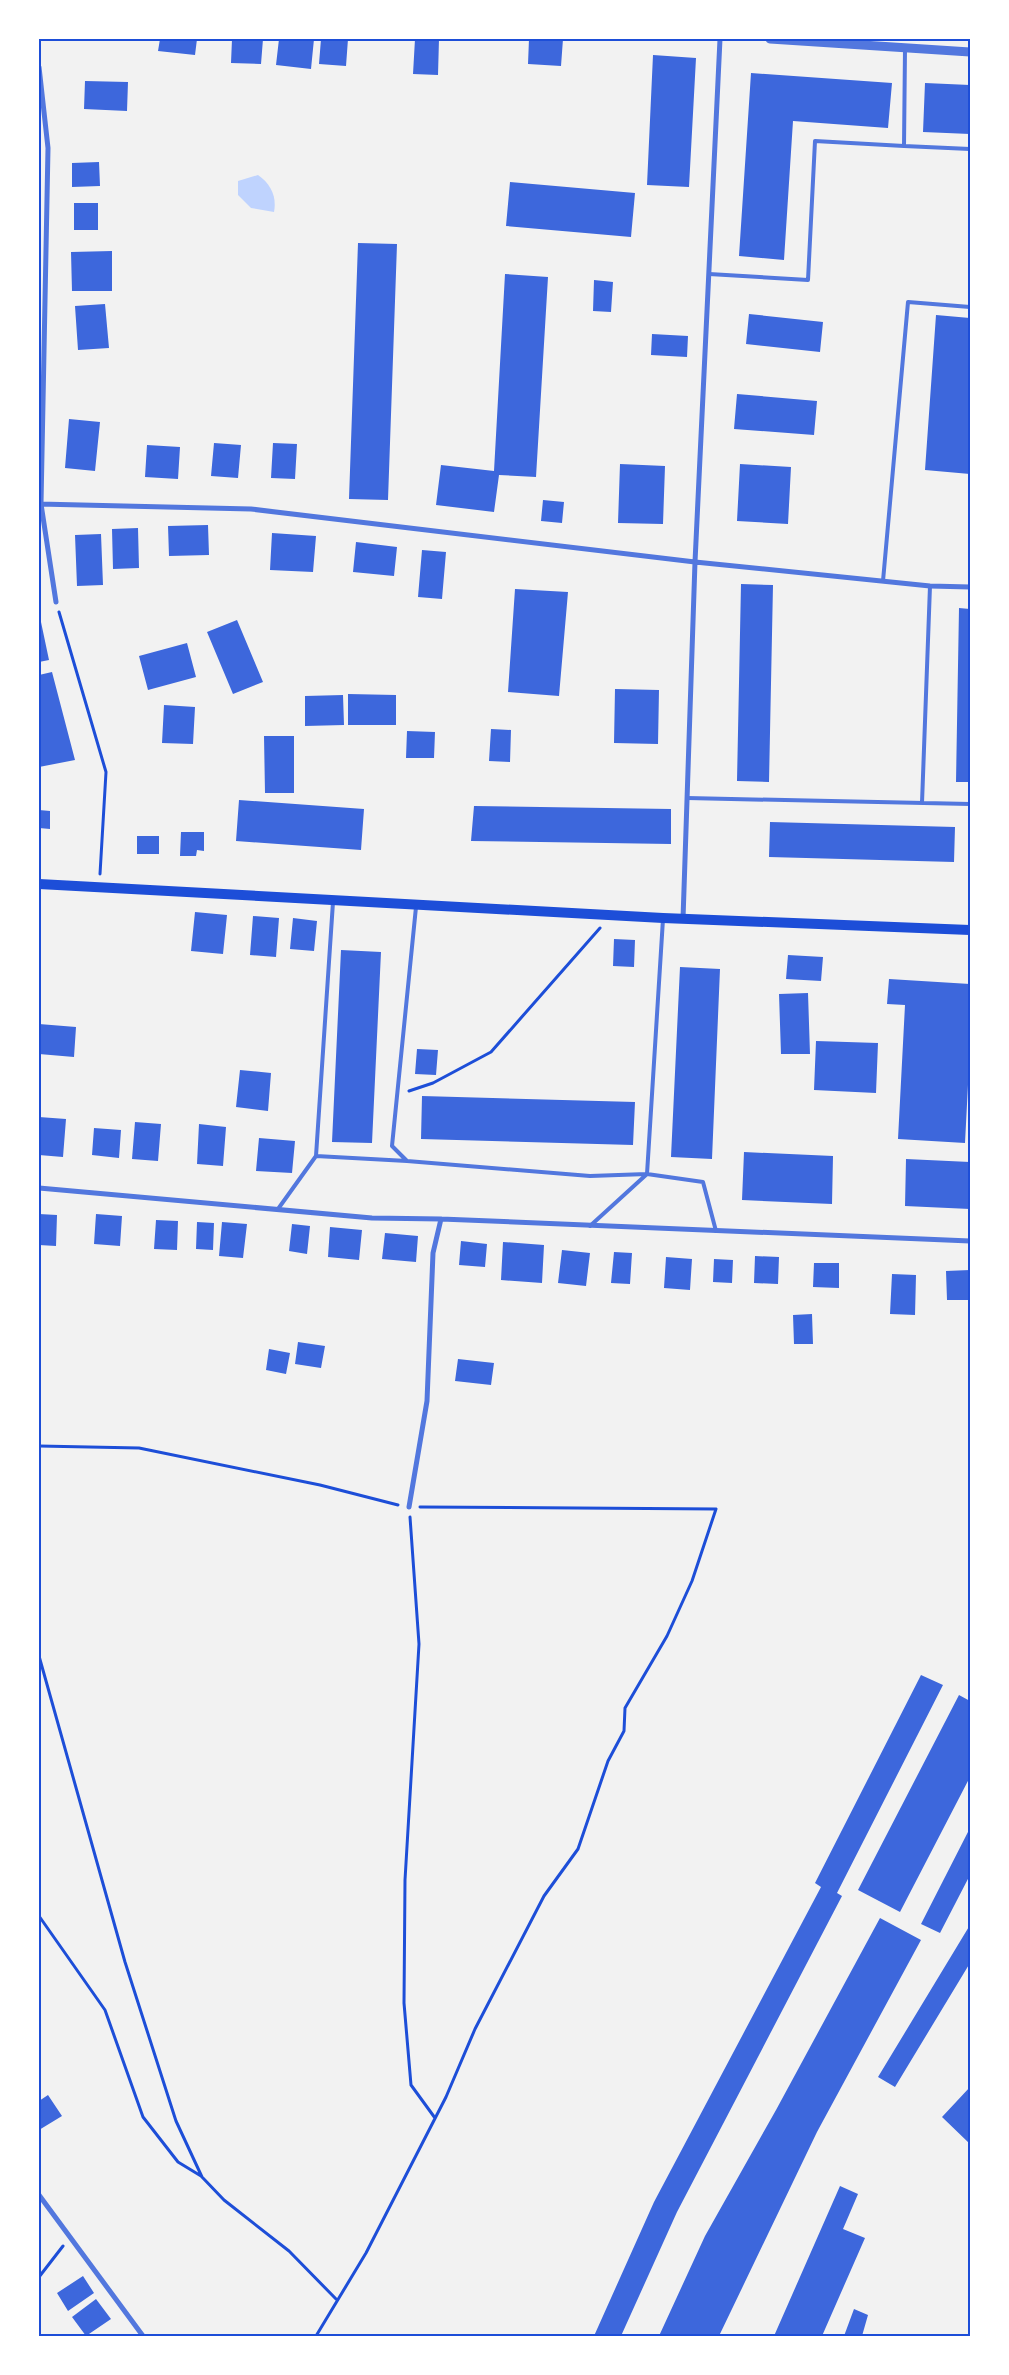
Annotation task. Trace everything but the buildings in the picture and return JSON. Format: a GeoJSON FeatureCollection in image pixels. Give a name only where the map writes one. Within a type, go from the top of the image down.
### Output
{"type":"FeatureCollection","features":[{"type":"Feature","properties":{"kind":"main road"},"geometry":{"type":"LineString","coordinates":[[39,884],[662,918],[970,930]]}},
{"type":"Feature","properties":{"kind":"street"},"geometry":{"type":"LineString","coordinates":[[683,919],[695,562],[720,39]]}},
{"type":"Feature","properties":{"kind":"street"},"geometry":{"type":"LineString","coordinates":[[770,39],[970,52]]}},
{"type":"Feature","properties":{"kind":"street"},"geometry":{"type":"LineString","coordinates":[[39,67],[48,148],[40,504],[56,602]]}},
{"type":"Feature","properties":{"kind":"street"},"geometry":{"type":"LineString","coordinates":[[40,504],[251,509],[695,562],[930,586],[970,587]]}},
{"type":"Feature","properties":{"kind":"street"},"geometry":{"type":"LineString","coordinates":[[39,1188],[372,1218],[441,1219],[970,1241]]}},
{"type":"Feature","properties":{"kind":"street"},"geometry":{"type":"LineString","coordinates":[[409,1507],[427,1401],[433,1253],[441,1219]]}},
{"type":"Feature","properties":{"kind":"street"},"geometry":{"type":"LineString","coordinates":[[39,2195],[143,2336]]}},
{"type":"Feature","properties":{"kind":"lane"},"geometry":{"type":"LineString","coordinates":[[904,146],[905,48]]}},
{"type":"Feature","properties":{"kind":"lane"},"geometry":{"type":"LineString","coordinates":[[709,274],[808,280],[815,141],[970,149]]}},
{"type":"Feature","properties":{"kind":"lane"},"geometry":{"type":"LineString","coordinates":[[883,581],[908,302],[970,307]]}},
{"type":"Feature","properties":{"kind":"lane"},"geometry":{"type":"LineString","coordinates":[[922,803],[930,586]]}},
{"type":"Feature","properties":{"kind":"lane"},"geometry":{"type":"LineString","coordinates":[[687,798],[970,804]]}},
{"type":"Feature","properties":{"kind":"lane"},"geometry":{"type":"LineString","coordinates":[[278,1210],[316,1156],[333,900]]}},
{"type":"Feature","properties":{"kind":"lane"},"geometry":{"type":"LineString","coordinates":[[406,1161],[392,1146],[416,904]]}},
{"type":"Feature","properties":{"kind":"lane"},"geometry":{"type":"LineString","coordinates":[[590,1226],[648,1174],[662,918]]}},
{"type":"Feature","properties":{"kind":"lane"},"geometry":{"type":"LineString","coordinates":[[316,1156],[406,1161],[590,1176],[648,1174],[703,1182],[716,1231]]}},
{"type":"Feature","properties":{"kind":"path"},"geometry":{"type":"LineString","coordinates":[[56,602],[106,772],[99,887]]}},
{"type":"Feature","properties":{"kind":"path"},"geometry":{"type":"LineString","coordinates":[[397,1095],[432,1083],[491,1052],[604,924]]}},
{"type":"Feature","properties":{"kind":"path"},"geometry":{"type":"LineString","coordinates":[[39,1446],[138,1448],[320,1485],[409,1507],[716,1509],[692,1581],[667,1636],[625,1708],[624,1731],[608,1760],[578,1849],[544,1896],[475,2029],[435,2118],[366,2253],[316,2336]]}},
{"type":"Feature","properties":{"kind":"path"},"geometry":{"type":"LineString","coordinates":[[409,1507],[419,1644],[405,1880],[404,2003],[410,2084],[435,2118]]}},
{"type":"Feature","properties":{"kind":"path"},"geometry":{"type":"LineString","coordinates":[[39,1656],[125,1962],[176,2121],[202,2177]]}},
{"type":"Feature","properties":{"kind":"path"},"geometry":{"type":"LineString","coordinates":[[39,1916],[105,2010],[143,2117],[178,2162],[202,2177],[224,2200],[289,2251],[337,2300]]}},
{"type":"Feature","properties":{"kind":"path"},"geometry":{"type":"LineString","coordinates":[[39,2277],[70,2236]]}},
{"type":"Feature","properties":{"kind":"water"},"geometry":{"type":"Polygon","coordinates":[[[258,175],[272,191],[275,201],[274,212],[251,208],[238,195],[238,181],[258,175]]]}}]}
